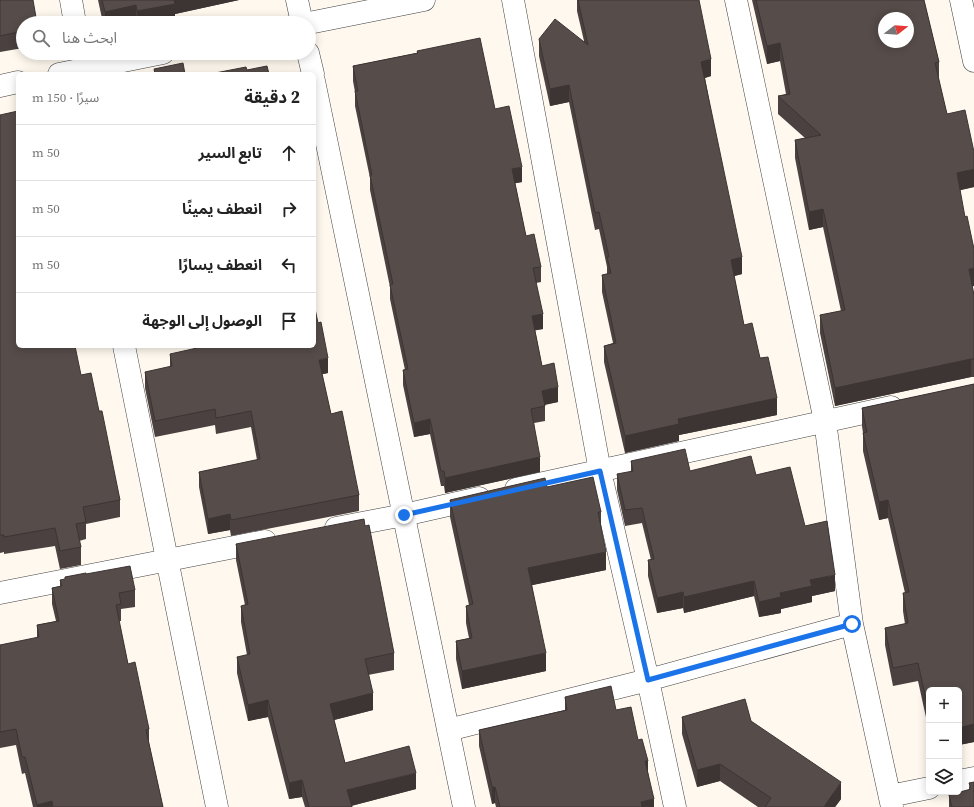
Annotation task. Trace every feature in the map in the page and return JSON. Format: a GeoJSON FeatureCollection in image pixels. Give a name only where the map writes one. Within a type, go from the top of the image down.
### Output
{"type":"FeatureCollection","features":[{"type":"Feature","properties":{"kind":"street"},"geometry":{"type":"LineString","coordinates":[[71,0],[74,16]]}},
{"type":"Feature","properties":{"kind":"street"},"geometry":{"type":"LineString","coordinates":[[297,0],[300,16]]}},
{"type":"Feature","properties":{"kind":"street"},"geometry":{"type":"LineString","coordinates":[[316,22],[424,0]]}},
{"type":"Feature","properties":{"kind":"street"},"geometry":{"type":"LineString","coordinates":[[513,0],[600,471],[648,680],[675,807]]}},
{"type":"Feature","properties":{"kind":"street"},"geometry":{"type":"LineString","coordinates":[[736,0],[825,421],[852,624],[891,801],[926,789]]}},
{"type":"Feature","properties":{"kind":"street"},"geometry":{"type":"LineString","coordinates":[[961,0],[974,61]]}},
{"type":"Feature","properties":{"kind":"street"},"geometry":{"type":"LineString","coordinates":[[72,68],[121,60]]}},
{"type":"Feature","properties":{"kind":"street"},"geometry":{"type":"LineString","coordinates":[[309,60],[312,72]]}},
{"type":"Feature","properties":{"kind":"street"},"geometry":{"type":"LineString","coordinates":[[0,86],[16,82]]}},
{"type":"Feature","properties":{"kind":"street"},"geometry":{"type":"LineString","coordinates":[[316,91],[464,807]]}},
{"type":"Feature","properties":{"kind":"street"},"geometry":{"type":"LineString","coordinates":[[124,348],[217,807]]}},
{"type":"Feature","properties":{"kind":"street"},"geometry":{"type":"LineString","coordinates":[[320,531],[404,515],[907,404]]}},
{"type":"Feature","properties":{"kind":"street"},"geometry":{"type":"LineString","coordinates":[[0,593],[281,538]]}},
{"type":"Feature","properties":{"kind":"street"},"geometry":{"type":"LineString","coordinates":[[448,730],[648,680],[852,624]]}},
{"type":"Feature","properties":{"kind":"street"},"geometry":{"type":"LineString","coordinates":[[962,780],[974,778]]}},
{"type":"Feature","properties":{"kind":"building"},"geometry":{"type":"Polygon","coordinates":[[[0,0],[33,0],[36,16],[16,16],[16,33],[0,36],[0,0]]]}},
{"type":"Feature","properties":{"kind":"building"},"geometry":{"type":"Polygon","coordinates":[[[102,0],[174,0],[175,4],[137,11],[136,5],[105,12],[102,0]]]}},
{"type":"Feature","properties":{"kind":"building"},"geometry":{"type":"Polygon","coordinates":[[[578,0],[699,0],[711,59],[701,62],[742,257],[731,260],[744,325],[752,323],[760,358],[768,357],[777,398],[678,419],[679,424],[625,436],[604,346],[616,343],[602,275],[611,273],[607,257],[609,257],[599,212],[595,213],[569,85],[550,89],[539,39],[555,19],[588,45],[578,0]]]}},
{"type":"Feature","properties":{"kind":"building"},"geometry":{"type":"Polygon","coordinates":[[[756,0],[924,0],[939,62],[935,63],[947,114],[965,110],[974,152],[974,169],[957,173],[965,217],[967,216],[974,249],[974,268],[969,269],[974,295],[974,359],[835,388],[820,315],[845,310],[823,209],[809,212],[795,140],[821,135],[778,96],[790,94],[780,43],[767,46],[756,0]]]}},
{"type":"Feature","properties":{"kind":"building"},"geometry":{"type":"Polygon","coordinates":[[[480,38],[495,109],[509,106],[522,167],[512,169],[526,236],[534,234],[541,267],[533,268],[543,314],[532,316],[542,366],[554,363],[558,387],[542,391],[545,406],[531,409],[540,457],[445,478],[444,471],[441,471],[430,419],[414,423],[403,370],[408,369],[390,285],[393,284],[370,175],[372,175],[355,91],[358,91],[353,66],[418,53],[417,51],[480,38]]]}},
{"type":"Feature","properties":{"kind":"building"},"geometry":{"type":"Polygon","coordinates":[[[183,63],[185,72],[155,72],[154,69],[183,63]]]}},
{"type":"Feature","properties":{"kind":"building"},"geometry":{"type":"Polygon","coordinates":[[[267,66],[268,72],[220,72],[246,67],[247,70],[267,66]]]}},
{"type":"Feature","properties":{"kind":"building"},"geometry":{"type":"Polygon","coordinates":[[[16,111],[16,348],[75,348],[81,375],[91,373],[99,411],[102,411],[120,500],[83,507],[86,522],[76,524],[81,547],[60,551],[55,528],[4,537],[4,535],[0,535],[0,115],[16,111]]]}},
{"type":"Feature","properties":{"kind":"building"},"geometry":{"type":"Polygon","coordinates":[[[316,314],[318,323],[321,322],[328,358],[319,360],[331,414],[342,411],[359,495],[231,520],[230,514],[208,519],[199,472],[260,459],[251,411],[216,418],[215,409],[155,421],[145,372],[172,366],[170,354],[197,348],[316,348],[316,314]]]}},
{"type":"Feature","properties":{"kind":"building"},"geometry":{"type":"Polygon","coordinates":[[[974,384],[974,724],[962,727],[962,687],[926,687],[926,699],[918,663],[893,668],[885,628],[908,623],[903,593],[909,592],[888,500],[879,502],[863,433],[867,432],[862,408],[974,384]]]}},
{"type":"Feature","properties":{"kind":"building"},"geometry":{"type":"Polygon","coordinates":[[[685,449],[690,471],[751,456],[756,475],[790,467],[805,526],[827,521],[835,575],[810,580],[812,586],[780,593],[781,597],[759,602],[754,581],[684,597],[683,592],[657,598],[648,560],[654,559],[642,508],[625,510],[617,474],[633,471],[631,461],[685,449]]]}},
{"type":"Feature","properties":{"kind":"building"},"geometry":{"type":"Polygon","coordinates":[[[593,477],[601,512],[598,512],[606,552],[528,568],[546,653],[462,671],[456,641],[472,638],[466,606],[473,604],[450,500],[545,478],[547,487],[593,477]]]}},
{"type":"Feature","properties":{"kind":"building"},"geometry":{"type":"Polygon","coordinates":[[[364,519],[365,526],[369,525],[394,653],[365,659],[373,693],[330,704],[345,763],[409,746],[416,773],[347,790],[352,807],[309,807],[302,780],[289,783],[268,700],[248,705],[237,657],[250,654],[241,606],[248,604],[236,544],[364,519]]]}},
{"type":"Feature","properties":{"kind":"building"},"geometry":{"type":"Polygon","coordinates":[[[130,566],[135,590],[119,593],[121,604],[116,605],[128,664],[135,662],[149,729],[146,730],[163,807],[53,807],[52,801],[37,805],[25,757],[22,757],[16,729],[0,732],[0,645],[39,637],[37,625],[59,621],[52,588],[62,586],[60,580],[65,579],[65,577],[130,566]]]}},
{"type":"Feature","properties":{"kind":"building"},"geometry":{"type":"Polygon","coordinates":[[[611,686],[616,710],[631,707],[638,740],[642,739],[648,761],[645,761],[654,799],[641,802],[642,807],[500,807],[495,787],[492,787],[479,730],[567,710],[565,697],[611,686]]]}},
{"type":"Feature","properties":{"kind":"building"},"geometry":{"type":"Polygon","coordinates":[[[745,699],[751,721],[841,782],[824,807],[765,807],[771,798],[720,764],[697,770],[682,717],[745,699]]]}},
{"type":"Feature","properties":{"kind":"building"},"geometry":{"type":"Polygon","coordinates":[[[974,782],[974,807],[952,807],[949,795],[962,795],[962,791],[971,789],[969,783],[974,782]]]}},
{"type":"Feature","properties":{"kind":"route"},"geometry":{"type":"LineString","coordinates":[[404,515],[600,471],[648,680],[852,624]]}}]}
